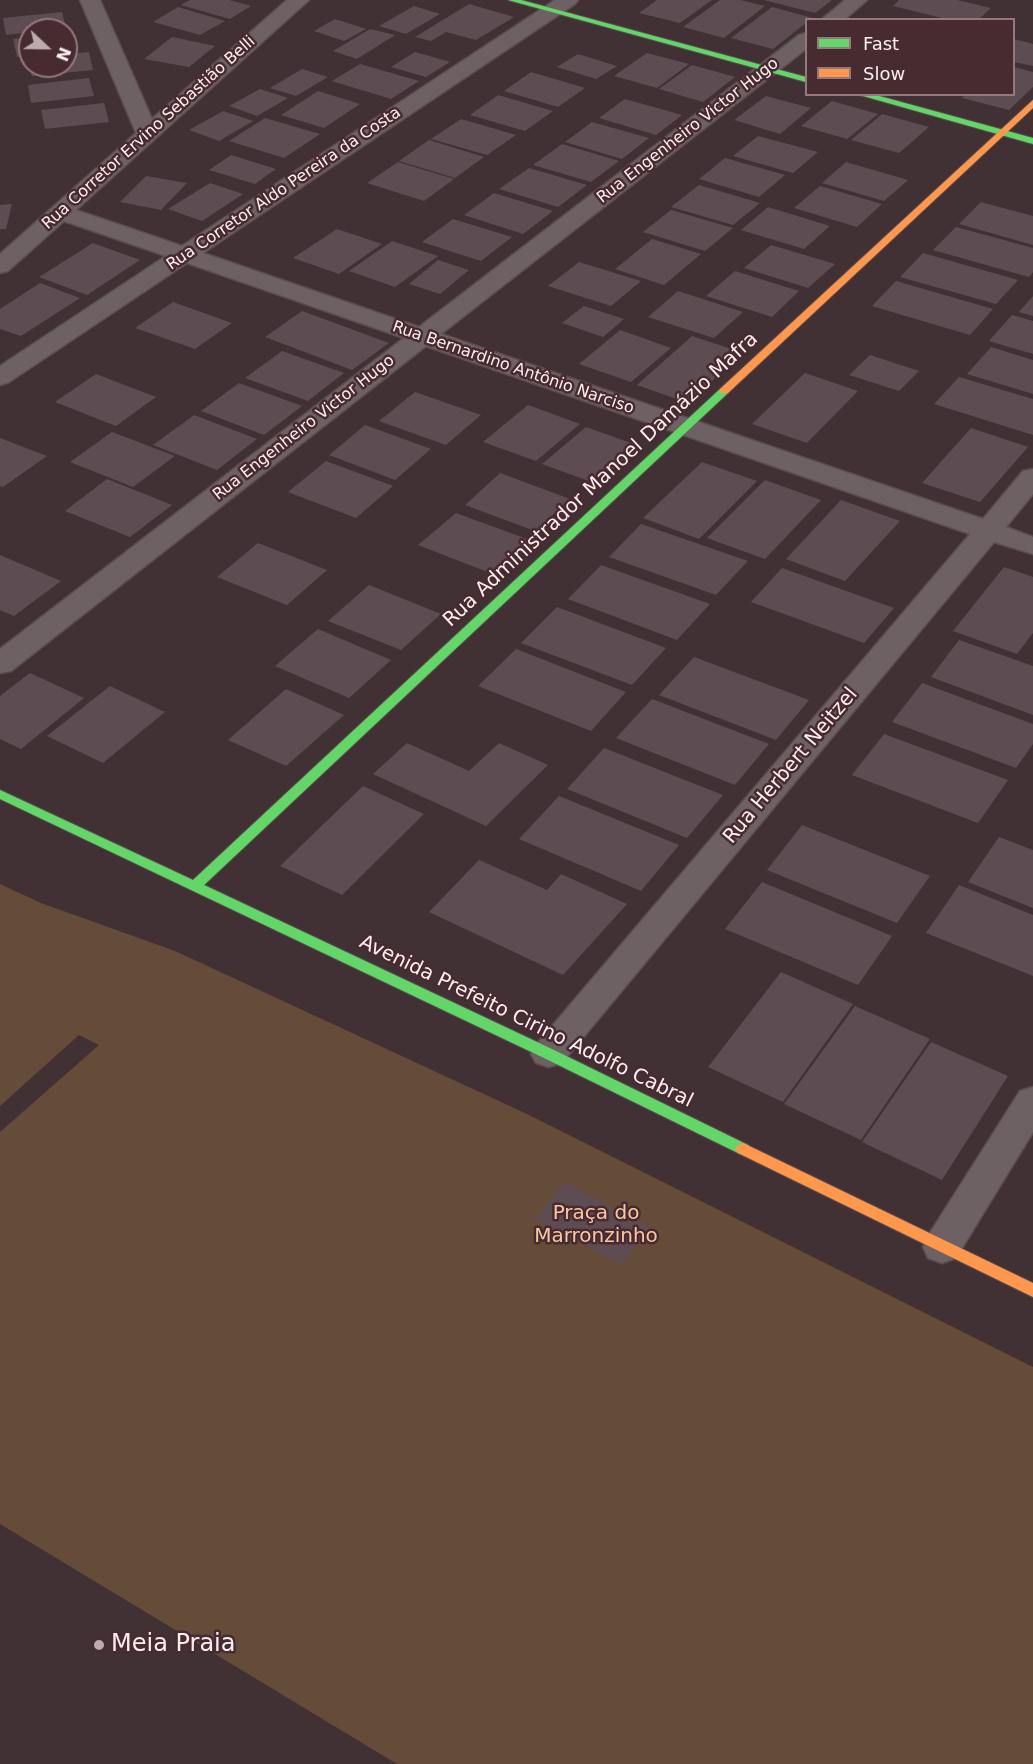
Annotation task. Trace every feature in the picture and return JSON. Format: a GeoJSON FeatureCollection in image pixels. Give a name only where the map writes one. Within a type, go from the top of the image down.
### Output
{"type":"FeatureCollection","features":[{"type":"Feature","properties":{"kind":"street"},"geometry":{"type":"LineString","coordinates":[[90,0],[148,135]]}},
{"type":"Feature","properties":{"kind":"street","name":"Rua Corretor Ervino Sebastião Belli"},"geometry":{"type":"LineString","coordinates":[[0,266],[299,0]]}},
{"type":"Feature","properties":{"kind":"street"},"geometry":{"type":"LineString","coordinates":[[512,0],[560,5],[805,79]]}},
{"type":"Feature","properties":{"kind":"street"},"geometry":{"type":"LineString","coordinates":[[834,18],[856,0]]}},
{"type":"Feature","properties":{"kind":"street","name":"Rua Corretor Aldo Pereira da Costa"},"geometry":{"type":"LineString","coordinates":[[0,377],[560,5]]}},
{"type":"Feature","properties":{"kind":"street","name":"Rua Engenheiro Victor Hugo"},"geometry":{"type":"LineString","coordinates":[[0,664],[805,40]]}},
{"type":"Feature","properties":{"kind":"street"},"geometry":{"type":"LineString","coordinates":[[867,96],[1033,141]]}},
{"type":"Feature","properties":{"kind":"street","name":"Rua Administrador Manoel Damázio Mafra"},"geometry":{"type":"LineString","coordinates":[[195,886],[1033,103]]}},
{"type":"Feature","properties":{"kind":"street","name":"Rua Bernardino Antônio Narciso"},"geometry":{"type":"LineString","coordinates":[[60,212],[1033,546]]}},
{"type":"Feature","properties":{"kind":"street","name":"Rua Herbert Neitzel"},"geometry":{"type":"LineString","coordinates":[[549,1054],[1033,477]]}},
{"type":"Feature","properties":{"kind":"street","name":"Avenida Prefeito Cirino Adolfo Cabral"},"geometry":{"type":"LineString","coordinates":[[0,794],[549,1054],[1033,1290]]}},
{"type":"Feature","properties":{"kind":"street"},"geometry":{"type":"LineString","coordinates":[[942,1246],[1033,1101]]}},
{"type":"Feature","properties":{"kind":"green space","name":"Praça do Marronzinho"},"geometry":{"type":"Polygon","coordinates":[[[0,884],[41,903],[175,951],[527,1114],[1033,1367],[1033,1764],[397,1764],[0,1524],[0,1132],[99,1045],[79,1035],[0,1106],[0,884]]]}},
{"type":"Feature","properties":{"kind":"building"},"geometry":{"type":"Polygon","coordinates":[[[190,0],[229,0],[251,6],[230,19],[181,5],[190,0]]]}},
{"type":"Feature","properties":{"kind":"building"},"geometry":{"type":"Polygon","coordinates":[[[657,0],[712,0],[680,23],[639,13],[657,0]]]}},
{"type":"Feature","properties":{"kind":"building"},"geometry":{"type":"Polygon","coordinates":[[[720,0],[740,0],[765,6],[724,38],[683,27],[720,0]]]}},
{"type":"Feature","properties":{"kind":"building"},"geometry":{"type":"Polygon","coordinates":[[[764,0],[832,0],[815,13],[764,0]]]}},
{"type":"Feature","properties":{"kind":"building"},"geometry":{"type":"Polygon","coordinates":[[[899,0],[957,0],[991,8],[980,18],[942,18],[893,6],[899,0]]]}},
{"type":"Feature","properties":{"kind":"building"},"geometry":{"type":"Polygon","coordinates":[[[469,4],[514,17],[476,40],[446,32],[431,41],[415,37],[469,4]]]}},
{"type":"Feature","properties":{"kind":"building"},"geometry":{"type":"Polygon","coordinates":[[[414,6],[440,14],[406,34],[379,26],[414,6]]]}},
{"type":"Feature","properties":{"kind":"building"},"geometry":{"type":"Polygon","coordinates":[[[178,7],[225,21],[200,35],[153,22],[178,7]]]}},
{"type":"Feature","properties":{"kind":"building"},"geometry":{"type":"Polygon","coordinates":[[[772,7],[813,18],[805,18],[805,24],[773,49],[731,38],[772,7]]]}},
{"type":"Feature","properties":{"kind":"building"},"geometry":{"type":"Polygon","coordinates":[[[62,12],[63,18],[18,18],[18,34],[6,35],[3,18],[62,12]]]}},
{"type":"Feature","properties":{"kind":"building"},"geometry":{"type":"Polygon","coordinates":[[[335,19],[366,29],[344,41],[314,31],[335,19]]]}},
{"type":"Feature","properties":{"kind":"building"},"geometry":{"type":"Polygon","coordinates":[[[370,29],[395,35],[357,59],[333,51],[370,29]]]}},
{"type":"Feature","properties":{"kind":"building"},"geometry":{"type":"Polygon","coordinates":[[[172,37],[215,46],[189,67],[144,59],[172,37]]]}},
{"type":"Feature","properties":{"kind":"building"},"geometry":{"type":"Polygon","coordinates":[[[18,38],[18,57],[17,57],[13,39],[18,38]]]}},
{"type":"Feature","properties":{"kind":"building"},"geometry":{"type":"Polygon","coordinates":[[[1015,39],[1033,44],[1033,66],[1015,62],[1015,39]]]}},
{"type":"Feature","properties":{"kind":"building"},"geometry":{"type":"Polygon","coordinates":[[[89,52],[93,70],[78,71],[78,53],[89,52]]]}},
{"type":"Feature","properties":{"kind":"building"},"geometry":{"type":"Polygon","coordinates":[[[415,52],[450,62],[426,77],[391,67],[415,52]]]}},
{"type":"Feature","properties":{"kind":"building"},"geometry":{"type":"Polygon","coordinates":[[[647,53],[689,64],[657,88],[614,76],[647,53]]]}},
{"type":"Feature","properties":{"kind":"building"},"geometry":{"type":"Polygon","coordinates":[[[578,54],[617,66],[596,79],[557,67],[578,54]]]}},
{"type":"Feature","properties":{"kind":"building"},"geometry":{"type":"Polygon","coordinates":[[[360,64],[419,81],[391,99],[332,81],[360,64]]]}},
{"type":"Feature","properties":{"kind":"building"},"geometry":{"type":"Polygon","coordinates":[[[692,65],[735,77],[703,102],[659,89],[692,65]]]}},
{"type":"Feature","properties":{"kind":"building"},"geometry":{"type":"Polygon","coordinates":[[[1015,67],[1033,72],[1033,87],[1009,110],[962,98],[964,96],[1015,96],[1015,67]]]}},
{"type":"Feature","properties":{"kind":"building"},"geometry":{"type":"Polygon","coordinates":[[[302,69],[328,77],[296,96],[270,88],[302,69]]]}},
{"type":"Feature","properties":{"kind":"building"},"geometry":{"type":"Polygon","coordinates":[[[531,72],[585,88],[558,107],[504,91],[531,72]]]}},
{"type":"Feature","properties":{"kind":"building"},"geometry":{"type":"Polygon","coordinates":[[[89,78],[94,96],[31,103],[28,85],[89,78]]]}},
{"type":"Feature","properties":{"kind":"building"},"geometry":{"type":"Polygon","coordinates":[[[260,89],[288,98],[257,116],[229,106],[260,89]]]}},
{"type":"Feature","properties":{"kind":"building"},"geometry":{"type":"Polygon","coordinates":[[[318,91],[360,104],[324,128],[281,115],[318,91]]]}},
{"type":"Feature","properties":{"kind":"building"},"geometry":{"type":"Polygon","coordinates":[[[498,95],[553,111],[525,131],[470,115],[498,95]]]}},
{"type":"Feature","properties":{"kind":"building"},"geometry":{"type":"Polygon","coordinates":[[[766,96],[811,108],[780,134],[734,120],[766,96]]]}},
{"type":"Feature","properties":{"kind":"building"},"geometry":{"type":"Polygon","coordinates":[[[625,99],[682,115],[656,135],[599,118],[625,99]]]}},
{"type":"Feature","properties":{"kind":"building"},"geometry":{"type":"Polygon","coordinates":[[[832,101],[878,114],[847,139],[801,126],[832,101]]]}},
{"type":"Feature","properties":{"kind":"building"},"geometry":{"type":"Polygon","coordinates":[[[104,103],[109,122],[45,129],[41,110],[104,103]]]}},
{"type":"Feature","properties":{"kind":"building"},"geometry":{"type":"Polygon","coordinates":[[[223,111],[253,121],[219,141],[189,130],[223,111]]]}},
{"type":"Feature","properties":{"kind":"building"},"geometry":{"type":"Polygon","coordinates":[[[882,114],[929,127],[899,153],[851,140],[882,114]]]}},
{"type":"Feature","properties":{"kind":"building"},"geometry":{"type":"Polygon","coordinates":[[[265,118],[320,134],[284,158],[229,141],[265,118]]]}},
{"type":"Feature","properties":{"kind":"building"},"geometry":{"type":"Polygon","coordinates":[[[461,119],[516,135],[487,155],[431,139],[461,119]]]}},
{"type":"Feature","properties":{"kind":"building"},"geometry":{"type":"Polygon","coordinates":[[[592,122],[649,138],[622,159],[565,142],[592,122]]]}},
{"type":"Feature","properties":{"kind":"building"},"geometry":{"type":"Polygon","coordinates":[[[758,136],[818,152],[793,173],[733,156],[758,136]]]}},
{"type":"Feature","properties":{"kind":"building"},"geometry":{"type":"Polygon","coordinates":[[[429,140],[484,157],[455,178],[399,161],[429,140]]]}},
{"type":"Feature","properties":{"kind":"building"},"geometry":{"type":"Polygon","coordinates":[[[562,144],[619,161],[591,182],[533,165],[562,144]]]}},
{"type":"Feature","properties":{"kind":"building"},"geometry":{"type":"Polygon","coordinates":[[[231,155],[276,169],[255,184],[209,170],[231,155]]]}},
{"type":"Feature","properties":{"kind":"building"},"geometry":{"type":"Polygon","coordinates":[[[725,158],[785,175],[759,197],[699,179],[725,158]]]}},
{"type":"Feature","properties":{"kind":"building"},"geometry":{"type":"Polygon","coordinates":[[[398,162],[454,179],[424,201],[367,183],[398,162]]]}},
{"type":"Feature","properties":{"kind":"building"},"geometry":{"type":"Polygon","coordinates":[[[846,162],[908,180],[884,201],[822,183],[846,162]]]}},
{"type":"Feature","properties":{"kind":"building"},"geometry":{"type":"Polygon","coordinates":[[[529,168],[587,185],[558,207],[499,189],[529,168]]]}},
{"type":"Feature","properties":{"kind":"building"},"geometry":{"type":"Polygon","coordinates":[[[146,176],[187,183],[161,210],[120,202],[146,176]]]}},
{"type":"Feature","properties":{"kind":"building"},"geometry":{"type":"Polygon","coordinates":[[[210,183],[243,194],[202,221],[168,209],[210,183]]]}},
{"type":"Feature","properties":{"kind":"building"},"geometry":{"type":"Polygon","coordinates":[[[699,185],[760,203],[733,225],[671,207],[699,185]]]}},
{"type":"Feature","properties":{"kind":"building"},"geometry":{"type":"Polygon","coordinates":[[[820,186],[882,204],[857,227],[794,208],[820,186]]]}},
{"type":"Feature","properties":{"kind":"building"},"geometry":{"type":"Polygon","coordinates":[[[494,193],[553,211],[523,234],[464,215],[494,193]]]}},
{"type":"Feature","properties":{"kind":"building"},"geometry":{"type":"Polygon","coordinates":[[[981,202],[1033,216],[1033,245],[959,224],[981,202]]]}},
{"type":"Feature","properties":{"kind":"building"},"geometry":{"type":"Polygon","coordinates":[[[12,204],[6,229],[0,229],[0,205],[12,204]]]}},
{"type":"Feature","properties":{"kind":"building"},"geometry":{"type":"Polygon","coordinates":[[[768,207],[830,226],[804,249],[741,230],[768,207]]]}},
{"type":"Feature","properties":{"kind":"building"},"geometry":{"type":"Polygon","coordinates":[[[671,210],[733,228],[705,251],[643,232],[671,210]]]}},
{"type":"Feature","properties":{"kind":"building"},"geometry":{"type":"Polygon","coordinates":[[[453,219],[512,237],[481,261],[422,242],[453,219]]]}},
{"type":"Feature","properties":{"kind":"building"},"geometry":{"type":"Polygon","coordinates":[[[956,227],[1033,248],[1033,272],[1029,277],[933,250],[956,227]]]}},
{"type":"Feature","properties":{"kind":"building"},"geometry":{"type":"Polygon","coordinates":[[[337,229],[382,244],[339,274],[293,258],[337,229]]]}},
{"type":"Feature","properties":{"kind":"building"},"geometry":{"type":"Polygon","coordinates":[[[652,239],[701,254],[664,285],[615,269],[652,239]]]}},
{"type":"Feature","properties":{"kind":"building"},"geometry":{"type":"Polygon","coordinates":[[[392,241],[438,256],[395,287],[349,271],[392,241]]]}},
{"type":"Feature","properties":{"kind":"building"},"geometry":{"type":"Polygon","coordinates":[[[93,243],[140,260],[87,295],[39,277],[93,243]]]}},
{"type":"Feature","properties":{"kind":"building"},"geometry":{"type":"Polygon","coordinates":[[[771,245],[835,264],[808,288],[744,268],[771,245]]]}},
{"type":"Feature","properties":{"kind":"building"},"geometry":{"type":"Polygon","coordinates":[[[923,253],[1018,280],[996,304],[900,277],[923,253]]]}},
{"type":"Feature","properties":{"kind":"building"},"geometry":{"type":"Polygon","coordinates":[[[438,260],[469,270],[440,294],[409,284],[438,260]]]}},
{"type":"Feature","properties":{"kind":"building"},"geometry":{"type":"Polygon","coordinates":[[[579,262],[641,281],[611,306],[548,286],[579,262]]]}},
{"type":"Feature","properties":{"kind":"building"},"geometry":{"type":"Polygon","coordinates":[[[735,271],[799,291],[772,317],[706,296],[735,271]]]}},
{"type":"Feature","properties":{"kind":"building"},"geometry":{"type":"Polygon","coordinates":[[[896,281],[993,309],[970,335],[872,306],[896,281]]]}},
{"type":"Feature","properties":{"kind":"building"},"geometry":{"type":"Polygon","coordinates":[[[40,283],[80,298],[21,336],[0,329],[0,309],[40,283]]]}},
{"type":"Feature","properties":{"kind":"building"},"geometry":{"type":"Polygon","coordinates":[[[678,291],[743,312],[714,338],[648,317],[678,291]]]}},
{"type":"Feature","properties":{"kind":"building"},"geometry":{"type":"Polygon","coordinates":[[[1033,296],[1033,316],[1019,312],[1033,296]]]}},
{"type":"Feature","properties":{"kind":"building"},"geometry":{"type":"Polygon","coordinates":[[[173,302],[232,323],[195,349],[135,328],[173,302]]]}},
{"type":"Feature","properties":{"kind":"building"},"geometry":{"type":"Polygon","coordinates":[[[584,306],[624,319],[603,337],[562,323],[584,306]]]}},
{"type":"Feature","properties":{"kind":"building"},"geometry":{"type":"Polygon","coordinates":[[[302,311],[389,343],[352,370],[265,337],[302,311]]]}},
{"type":"Feature","properties":{"kind":"building"},"geometry":{"type":"Polygon","coordinates":[[[1012,315],[1033,321],[1033,354],[989,341],[1012,315]]]}},
{"type":"Feature","properties":{"kind":"building"},"geometry":{"type":"Polygon","coordinates":[[[620,330],[671,348],[631,382],[579,364],[620,330]]]}},
{"type":"Feature","properties":{"kind":"building"},"geometry":{"type":"Polygon","coordinates":[[[692,336],[743,353],[688,403],[637,385],[692,336]]]}},
{"type":"Feature","properties":{"kind":"building"},"geometry":{"type":"Polygon","coordinates":[[[991,347],[1033,360],[1033,394],[967,374],[991,347]]]}},
{"type":"Feature","properties":{"kind":"building"},"geometry":{"type":"Polygon","coordinates":[[[282,351],[344,373],[308,401],[245,378],[282,351]]]}},
{"type":"Feature","properties":{"kind":"building"},"geometry":{"type":"Polygon","coordinates":[[[870,355],[919,371],[899,391],[849,375],[870,355]]]}},
{"type":"Feature","properties":{"kind":"building"},"geometry":{"type":"Polygon","coordinates":[[[805,373],[858,391],[807,443],[752,424],[805,373]]]}},
{"type":"Feature","properties":{"kind":"building"},"geometry":{"type":"Polygon","coordinates":[[[96,374],[156,397],[116,426],[55,402],[96,374]]]}},
{"type":"Feature","properties":{"kind":"building"},"geometry":{"type":"Polygon","coordinates":[[[959,377],[1033,399],[1033,435],[934,404],[959,377]]]}},
{"type":"Feature","properties":{"kind":"building"},"geometry":{"type":"Polygon","coordinates":[[[239,383],[302,406],[264,435],[201,411],[239,383]]]}},
{"type":"Feature","properties":{"kind":"building"},"geometry":{"type":"Polygon","coordinates":[[[415,392],[481,415],[446,445],[379,421],[415,392]]]}},
{"type":"Feature","properties":{"kind":"building"},"geometry":{"type":"Polygon","coordinates":[[[528,405],[580,424],[536,461],[483,442],[528,405]]]}},
{"type":"Feature","properties":{"kind":"building"},"geometry":{"type":"Polygon","coordinates":[[[194,415],[257,439],[217,470],[153,445],[194,415]]]}},
{"type":"Feature","properties":{"kind":"building"},"geometry":{"type":"Polygon","coordinates":[[[365,425],[431,449],[395,480],[329,455],[365,425]]]}},
{"type":"Feature","properties":{"kind":"building"},"geometry":{"type":"Polygon","coordinates":[[[586,427],[639,446],[597,484],[542,464],[586,427]]]}},
{"type":"Feature","properties":{"kind":"building"},"geometry":{"type":"Polygon","coordinates":[[[971,428],[1028,447],[980,502],[922,483],[971,428]]]}},
{"type":"Feature","properties":{"kind":"building"},"geometry":{"type":"Polygon","coordinates":[[[112,432],[175,456],[133,487],[70,462],[112,432]]]}},
{"type":"Feature","properties":{"kind":"building"},"geometry":{"type":"Polygon","coordinates":[[[0,438],[47,456],[3,487],[0,486],[0,438]]]}},
{"type":"Feature","properties":{"kind":"building"},"geometry":{"type":"Polygon","coordinates":[[[326,461],[393,486],[356,518],[288,492],[326,461]]]}},
{"type":"Feature","properties":{"kind":"building"},"geometry":{"type":"Polygon","coordinates":[[[702,462],[757,481],[699,539],[643,518],[702,462]]]}},
{"type":"Feature","properties":{"kind":"building"},"geometry":{"type":"Polygon","coordinates":[[[500,473],[570,499],[535,531],[465,505],[500,473]]]}},
{"type":"Feature","properties":{"kind":"building"},"geometry":{"type":"Polygon","coordinates":[[[107,479],[172,505],[130,537],[65,511],[107,479]]]}},
{"type":"Feature","properties":{"kind":"building"},"geometry":{"type":"Polygon","coordinates":[[[765,480],[821,500],[765,559],[707,538],[765,480]]]}},
{"type":"Feature","properties":{"kind":"building"},"geometry":{"type":"Polygon","coordinates":[[[841,500],[900,521],[845,581],[786,559],[841,500]]]}},
{"type":"Feature","properties":{"kind":"building"},"geometry":{"type":"Polygon","coordinates":[[[456,513],[527,539],[490,573],[418,545],[456,513]]]}},
{"type":"Feature","properties":{"kind":"building"},"geometry":{"type":"Polygon","coordinates":[[[641,524],[748,561],[716,595],[609,557],[641,524]]]}},
{"type":"Feature","properties":{"kind":"building"},"geometry":{"type":"Polygon","coordinates":[[[258,543],[327,570],[287,605],[217,577],[258,543]]]}},
{"type":"Feature","properties":{"kind":"building"},"geometry":{"type":"Polygon","coordinates":[[[0,555],[61,581],[14,616],[0,610],[0,555]]]}},
{"type":"Feature","properties":{"kind":"building"},"geometry":{"type":"Polygon","coordinates":[[[601,565],[710,604],[677,640],[568,599],[601,565]]]}},
{"type":"Feature","properties":{"kind":"building"},"geometry":{"type":"Polygon","coordinates":[[[1004,567],[1033,577],[1033,633],[1017,654],[953,631],[1004,567]]]}},
{"type":"Feature","properties":{"kind":"building"},"geometry":{"type":"Polygon","coordinates":[[[782,568],[894,608],[864,643],[751,602],[782,568]]]}},
{"type":"Feature","properties":{"kind":"building"},"geometry":{"type":"Polygon","coordinates":[[[369,585],[441,614],[401,650],[328,621],[369,585]]]}},
{"type":"Feature","properties":{"kind":"building"},"geometry":{"type":"Polygon","coordinates":[[[557,607],[666,648],[632,685],[521,643],[557,607]]]}},
{"type":"Feature","properties":{"kind":"building"},"geometry":{"type":"Polygon","coordinates":[[[318,629],[391,660],[349,698],[275,666],[318,629]]]}},
{"type":"Feature","properties":{"kind":"building"},"geometry":{"type":"Polygon","coordinates":[[[959,640],[1033,666],[1033,715],[931,677],[959,640]]]}},
{"type":"Feature","properties":{"kind":"building"},"geometry":{"type":"Polygon","coordinates":[[[516,649],[626,692],[591,731],[478,686],[516,649]]]}},
{"type":"Feature","properties":{"kind":"building"},"geometry":{"type":"Polygon","coordinates":[[[694,657],[809,700],[776,740],[659,695],[694,657]]]}},
{"type":"Feature","properties":{"kind":"building"},"geometry":{"type":"Polygon","coordinates":[[[30,673],[84,698],[21,749],[0,739],[0,696],[30,673]]]}},
{"type":"Feature","properties":{"kind":"building"},"geometry":{"type":"Polygon","coordinates":[[[922,683],[1033,724],[1033,744],[1016,768],[892,722],[922,683]]]}},
{"type":"Feature","properties":{"kind":"building"},"geometry":{"type":"Polygon","coordinates":[[[110,686],[165,712],[103,763],[47,736],[110,686]]]}},
{"type":"Feature","properties":{"kind":"building"},"geometry":{"type":"Polygon","coordinates":[[[286,689],[344,715],[286,766],[228,740],[286,689]]]}},
{"type":"Feature","properties":{"kind":"building"},"geometry":{"type":"Polygon","coordinates":[[[652,699],[769,744],[735,785],[616,738],[652,699]]]}},
{"type":"Feature","properties":{"kind":"building"},"geometry":{"type":"Polygon","coordinates":[[[884,734],[1008,780],[978,823],[852,775],[884,734]]]}},
{"type":"Feature","properties":{"kind":"building"},"geometry":{"type":"Polygon","coordinates":[[[407,743],[469,771],[499,743],[548,765],[486,826],[373,774],[407,743]]]}},
{"type":"Feature","properties":{"kind":"building"},"geometry":{"type":"Polygon","coordinates":[[[604,748],[723,795],[687,838],[567,789],[604,748]]]}},
{"type":"Feature","properties":{"kind":"building"},"geometry":{"type":"Polygon","coordinates":[[[363,786],[424,814],[342,895],[280,866],[363,786]]]}},
{"type":"Feature","properties":{"kind":"building"},"geometry":{"type":"Polygon","coordinates":[[[559,796],[679,845],[641,891],[519,839],[559,796]]]}},
{"type":"Feature","properties":{"kind":"building"},"geometry":{"type":"Polygon","coordinates":[[[802,825],[930,876],[897,923],[767,870],[802,825]]]}},
{"type":"Feature","properties":{"kind":"building"},"geometry":{"type":"Polygon","coordinates":[[[999,837],[1033,850],[1033,908],[968,882],[999,837]]]}},
{"type":"Feature","properties":{"kind":"building"},"geometry":{"type":"Polygon","coordinates":[[[479,860],[547,890],[561,874],[627,904],[563,975],[429,912],[479,860]]]}},
{"type":"Feature","properties":{"kind":"building"},"geometry":{"type":"Polygon","coordinates":[[[762,882],[892,936],[858,985],[725,929],[762,882]]]}},
{"type":"Feature","properties":{"kind":"building"},"geometry":{"type":"Polygon","coordinates":[[[959,885],[1033,915],[1033,976],[926,933],[959,885]]]}},
{"type":"Feature","properties":{"kind":"building"},"geometry":{"type":"Polygon","coordinates":[[[781,972],[853,1004],[783,1102],[708,1067],[781,972]]]}},
{"type":"Feature","properties":{"kind":"building"},"geometry":{"type":"Polygon","coordinates":[[[855,1006],[930,1039],[861,1140],[784,1104],[855,1006]]]}},
{"type":"Feature","properties":{"kind":"building"},"geometry":{"type":"Polygon","coordinates":[[[931,1042],[1008,1076],[942,1180],[862,1142],[931,1042]]]}},
{"type":"Feature","properties":{"kind":"building"},"geometry":{"type":"Polygon","coordinates":[[[565,1182],[650,1228],[621,1265],[535,1219],[565,1182]]]}},
{"type":"Feature","properties":{"kind":"traffic: fast"},"geometry":{"type":"LineString","coordinates":[[512,0],[805,80]]}},
{"type":"Feature","properties":{"kind":"traffic: fast"},"geometry":{"type":"LineString","coordinates":[[867,96],[1033,141]]}},
{"type":"Feature","properties":{"kind":"traffic: fast"},"geometry":{"type":"LineString","coordinates":[[195,886],[724,391]]}},
{"type":"Feature","properties":{"kind":"traffic: fast"},"geometry":{"type":"LineString","coordinates":[[0,794],[549,1054],[743,1149]]}},
{"type":"Feature","properties":{"kind":"traffic: slow"},"geometry":{"type":"LineString","coordinates":[[724,391],[1033,103]]}},
{"type":"Feature","properties":{"kind":"traffic: slow"},"geometry":{"type":"LineString","coordinates":[[743,1149],[1033,1290]]}},
{"type":"Feature","properties":{"kind":"place","name":"Meia Praia"},"geometry":{"type":"Point","coordinates":[99,1645]}}]}
